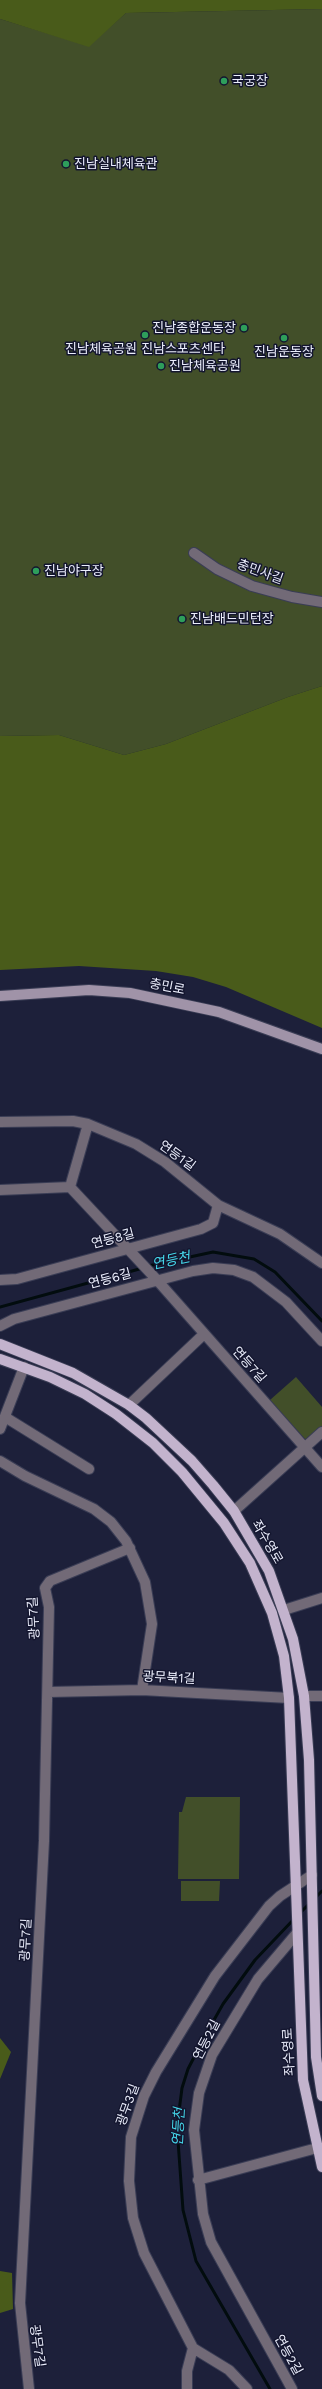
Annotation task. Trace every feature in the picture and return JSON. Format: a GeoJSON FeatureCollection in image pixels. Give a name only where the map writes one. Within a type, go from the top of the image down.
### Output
{"type":"FeatureCollection","features":[{"type":"Feature","properties":{"kind":"main road","name":"좌수영로"},"geometry":{"type":"LineString","coordinates":[[1,1347],[74,1373],[129,1405],[192,1460],[234,1511],[269,1571],[284,1610],[298,1660],[304,1696],[309,1760],[319,2079],[322,2096]]}},
{"type":"Feature","properties":{"kind":"main road","name":"좌수영로"},"geometry":{"type":"LineString","coordinates":[[0,1358],[85,1394],[116,1414],[158,1448],[205,1498],[236,1542],[262,1588],[280,1638],[289,1698],[303,2080],[322,2167]]}},
{"type":"Feature","properties":{"kind":"main road"},"geometry":{"type":"LineString","coordinates":[[303,2080],[319,2079]]}},
{"type":"Feature","properties":{"kind":"street","name":"충민사길"},"geometry":{"type":"LineString","coordinates":[[194,553],[217,569],[252,586],[292,597],[322,602]]}},
{"type":"Feature","properties":{"kind":"street","name":"충민로"},"geometry":{"type":"LineString","coordinates":[[0,996],[89,990],[130,994],[219,1012],[322,1049]]}},
{"type":"Feature","properties":{"kind":"street","name":"연등1길"},"geometry":{"type":"LineString","coordinates":[[0,1122],[56,1120],[88,1124],[136,1144],[165,1162],[218,1204],[280,1234],[322,1263]]}},
{"type":"Feature","properties":{"kind":"street"},"geometry":{"type":"LineString","coordinates":[[70,1187],[88,1124]]}},
{"type":"Feature","properties":{"kind":"street"},"geometry":{"type":"LineString","coordinates":[[0,1190],[70,1187],[126,1248]]}},
{"type":"Feature","properties":{"kind":"street","name":"연등8길"},"geometry":{"type":"LineString","coordinates":[[0,1280],[17,1279],[205,1227],[215,1220],[218,1204]]}},
{"type":"Feature","properties":{"kind":"street","name":"연등7길"},"geometry":{"type":"LineString","coordinates":[[126,1248],[157,1280],[322,1467]]}},
{"type":"Feature","properties":{"kind":"street","name":"연등6길"},"geometry":{"type":"LineString","coordinates":[[0,1326],[14,1319],[157,1280],[213,1268],[245,1273],[273,1291],[286,1302],[322,1341]]}},
{"type":"Feature","properties":{"kind":"street"},"geometry":{"type":"LineString","coordinates":[[129,1405],[204,1334]]}},
{"type":"Feature","properties":{"kind":"street"},"geometry":{"type":"LineString","coordinates":[[0,1430],[24,1367]]}},
{"type":"Feature","properties":{"kind":"street"},"geometry":{"type":"LineString","coordinates":[[5,1417],[89,1469]]}},
{"type":"Feature","properties":{"kind":"street"},"geometry":{"type":"LineString","coordinates":[[234,1511],[322,1432]]}},
{"type":"Feature","properties":{"kind":"street"},"geometry":{"type":"LineString","coordinates":[[0,1460],[25,1476],[94,1509],[115,1527],[130,1548],[145,1582],[152,1624],[142,1690]]}},
{"type":"Feature","properties":{"kind":"street","name":"광무7길"},"geometry":{"type":"LineString","coordinates":[[30,2389],[20,2303],[44,1841],[49,1607],[46,1585],[130,1548]]}},
{"type":"Feature","properties":{"kind":"street"},"geometry":{"type":"LineString","coordinates":[[284,1610],[322,1598]]}},
{"type":"Feature","properties":{"kind":"street","name":"광무북1길"},"geometry":{"type":"LineString","coordinates":[[48,1692],[142,1690],[289,1698]]}},
{"type":"Feature","properties":{"kind":"street"},"geometry":{"type":"LineString","coordinates":[[304,1696],[322,1696]]}},
{"type":"Feature","properties":{"kind":"street","name":"광무3길"},"geometry":{"type":"LineString","coordinates":[[193,2348],[144,2253],[136,2231],[129,2187],[131,2137],[138,2113],[153,2078],[214,1976],[258,1918],[280,1896],[296,1884],[312,1875]]}},
{"type":"Feature","properties":{"kind":"street","name":"연등2길"},"geometry":{"type":"LineString","coordinates":[[292,2389],[211,2242],[203,2214],[198,2180],[194,2122],[199,2093],[208,2064],[226,2030],[258,1979],[297,1933]]}},
{"type":"Feature","properties":{"kind":"street"},"geometry":{"type":"LineString","coordinates":[[198,2180],[317,2148]]}},
{"type":"Feature","properties":{"kind":"street"},"geometry":{"type":"LineString","coordinates":[[187,2389],[188,2371],[193,2348],[229,2370],[247,2389]]}},
{"type":"Feature","properties":{"kind":"green space"},"geometry":{"type":"Polygon","coordinates":[[[0,0],[322,0],[322,9],[126,13],[89,47],[0,19],[0,0]]]}},
{"type":"Feature","properties":{"kind":"green space","name":"진남체육공원"},"geometry":{"type":"Polygon","coordinates":[[[322,9],[322,686],[288,697],[166,744],[124,755],[59,735],[0,736],[0,19],[89,46],[126,13],[322,9]]]}},
{"type":"Feature","properties":{"kind":"green space"},"geometry":{"type":"Polygon","coordinates":[[[322,686],[322,1028],[226,987],[193,977],[156,971],[79,966],[0,970],[0,736],[59,735],[124,755],[166,744],[288,697],[322,686]]]}},
{"type":"Feature","properties":{"kind":"green space"},"geometry":{"type":"Polygon","coordinates":[[[296,1377],[322,1407],[322,1429],[311,1438],[305,1439],[270,1400],[296,1377]]]}},
{"type":"Feature","properties":{"kind":"green space"},"geometry":{"type":"Polygon","coordinates":[[[186,1797],[240,1797],[239,1879],[178,1879],[179,1812],[182,1812],[186,1797]]]}},
{"type":"Feature","properties":{"kind":"green space"},"geometry":{"type":"Polygon","coordinates":[[[181,1881],[220,1881],[219,1901],[181,1901],[181,1881]]]}},
{"type":"Feature","properties":{"kind":"green space"},"geometry":{"type":"Polygon","coordinates":[[[0,2038],[11,2052],[0,2079],[0,2038]]]}},
{"type":"Feature","properties":{"kind":"green space"},"geometry":{"type":"Polygon","coordinates":[[[0,2271],[12,2273],[13,2309],[0,2313],[0,2271]]]}},
{"type":"Feature","properties":{"kind":"waterway","name":"연등천"},"geometry":{"type":"LineString","coordinates":[[148,1266],[213,1252],[254,1259],[275,1272],[322,1321]]}},
{"type":"Feature","properties":{"kind":"waterway","name":"연등천"},"geometry":{"type":"LineString","coordinates":[[0,1307],[143,1268]]}},
{"type":"Feature","properties":{"kind":"waterway","name":"연등천"},"geometry":{"type":"LineString","coordinates":[[315,1898],[322,1891]]}},
{"type":"Feature","properties":{"kind":"waterway","name":"연등천"},"geometry":{"type":"LineString","coordinates":[[299,1914],[309,1904]]}},
{"type":"Feature","properties":{"kind":"waterway","name":"연등천"},"geometry":{"type":"LineString","coordinates":[[270,2389],[196,2261],[183,2210],[177,2127],[182,2088],[188,2069],[205,2036],[223,2004],[255,1960],[294,1919]]}},
{"type":"Feature","properties":{"kind":"place","name":"국궁장"},"geometry":{"type":"Point","coordinates":[224,81]}},
{"type":"Feature","properties":{"kind":"place","name":"진남실내체육관"},"geometry":{"type":"Point","coordinates":[66,164]}},
{"type":"Feature","properties":{"kind":"place","name":"진남종합운동장"},"geometry":{"type":"Point","coordinates":[244,328]}},
{"type":"Feature","properties":{"kind":"place","name":"진남체육공원 진남스포츠센타"},"geometry":{"type":"Point","coordinates":[145,335]}},
{"type":"Feature","properties":{"kind":"place","name":"진남운동장"},"geometry":{"type":"Point","coordinates":[284,338]}},
{"type":"Feature","properties":{"kind":"place","name":"진남체육공원"},"geometry":{"type":"Point","coordinates":[161,366]}},
{"type":"Feature","properties":{"kind":"place","name":"진남야구장"},"geometry":{"type":"Point","coordinates":[36,571]}},
{"type":"Feature","properties":{"kind":"place","name":"진남배드민턴장"},"geometry":{"type":"Point","coordinates":[182,619]}}]}
